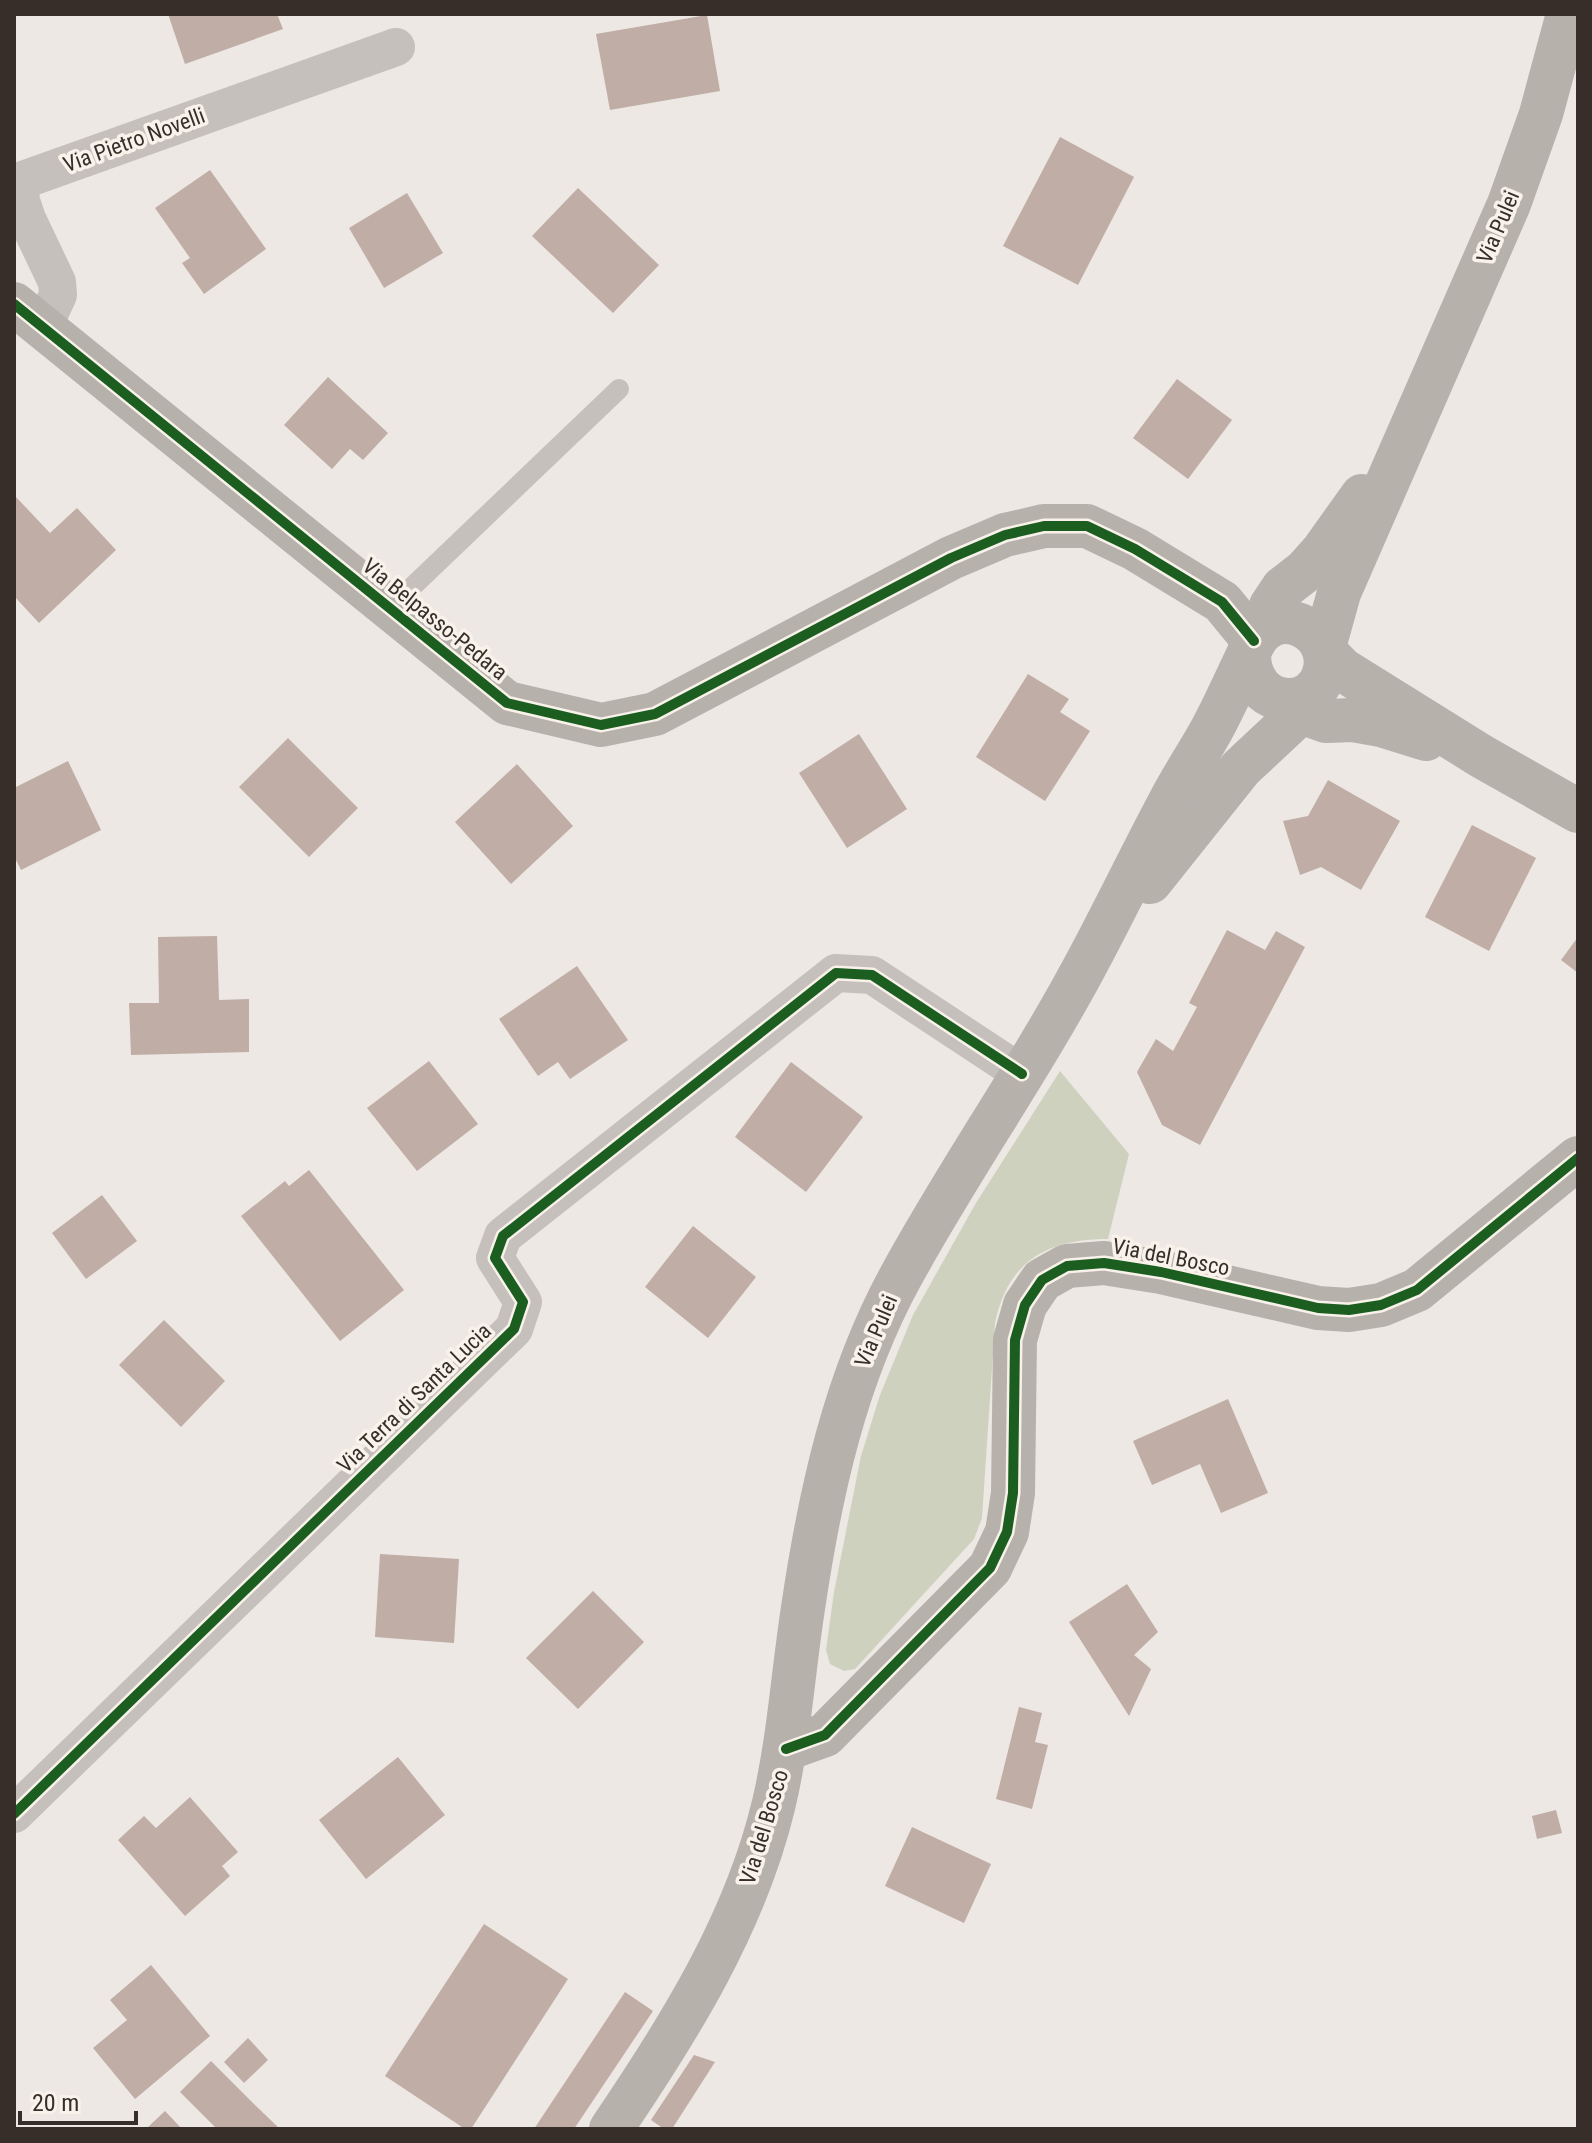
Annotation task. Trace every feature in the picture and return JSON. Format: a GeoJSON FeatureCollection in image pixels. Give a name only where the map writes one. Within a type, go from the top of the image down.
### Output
{"type":"FeatureCollection","features":[{"type":"Feature","properties":{"kind":"street","name":"Via Pulei"},"geometry":{"type":"LineString","coordinates":[[1408,432],[1509,204],[1541,114],[1568,14]]}},
{"type":"Feature","properties":{"kind":"street","name":"Via Pietro Novelli"},"geometry":{"type":"LineString","coordinates":[[28,316],[52,313],[58,295],[57,282],[20,198],[23,180],[396,47]]}},
{"type":"Feature","properties":{"kind":"street","name":"Via Belpasso-Pedara"},"geometry":{"type":"LineString","coordinates":[[28,316],[507,703],[601,725],[655,714],[951,558],[1005,535],[1044,526],[1087,526],[1156,561],[1222,602],[1287,657],[1343,670],[1481,756]]}},
{"type":"Feature","properties":{"kind":"street"},"geometry":{"type":"LineString","coordinates":[[1089,959],[1241,768],[1287,657],[1305,571],[1408,432]]}},
{"type":"Feature","properties":{"kind":"street"},"geometry":{"type":"LineString","coordinates":[[1089,959],[1287,657],[1339,593],[1408,432]]}},
{"type":"Feature","properties":{"kind":"street"},"geometry":{"type":"LineString","coordinates":[[1287,657],[1353,720],[1381,725],[1481,756],[1578,811]]}},
{"type":"Feature","properties":{"kind":"street","name":"Via Pulei"},"geometry":{"type":"LineString","coordinates":[[786,1749],[802,1609],[822,1497],[840,1423],[865,1352],[897,1281],[934,1216],[1089,959]]}},
{"type":"Feature","properties":{"kind":"street","name":"Via Terra di Santa Lucia"},"geometry":{"type":"LineString","coordinates":[[14,1814],[514,1329],[523,1302],[495,1258],[503,1236],[836,973],[872,975],[1022,1074]]}},
{"type":"Feature","properties":{"kind":"street","name":"Via del Bosco"},"geometry":{"type":"LineString","coordinates":[[611,2129],[662,2055],[720,1951],[761,1854],[786,1749],[825,1735],[990,1568],[1007,1532],[1013,1493],[1015,1340],[1025,1305],[1042,1280],[1067,1266],[1104,1263],[1161,1272],[1318,1308],[1349,1310],[1381,1305],[1417,1290],[1578,1158]]}},
{"type":"Feature","properties":{"kind":"lane"},"geometry":{"type":"LineString","coordinates":[[390,608],[619,389]]}},
{"type":"Feature","properties":{"kind":"green space"},"geometry":{"type":"Polygon","coordinates":[[[1060,1071],[1129,1154],[1108,1239],[1066,1243],[1049,1249],[1020,1269],[1010,1284],[995,1323],[982,1518],[974,1539],[855,1669],[844,1671],[830,1664],[826,1650],[834,1592],[861,1456],[880,1395],[913,1315],[976,1203],[1060,1071]]]}},
{"type":"Feature","properties":{"kind":"building"},"geometry":{"type":"Polygon","coordinates":[[[168,14],[277,14],[283,29],[185,64],[168,14]]]}},
{"type":"Feature","properties":{"kind":"building"},"geometry":{"type":"Polygon","coordinates":[[[707,15],[720,91],[610,110],[596,34],[707,15]]]}},
{"type":"Feature","properties":{"kind":"building"},"geometry":{"type":"Polygon","coordinates":[[[1060,137],[1134,177],[1078,285],[1003,246],[1060,137]]]}},
{"type":"Feature","properties":{"kind":"building"},"geometry":{"type":"Polygon","coordinates":[[[210,170],[266,249],[204,294],[182,263],[190,258],[155,208],[210,170]]]}},
{"type":"Feature","properties":{"kind":"building"},"geometry":{"type":"Polygon","coordinates":[[[578,188],[659,265],[613,313],[532,236],[578,188]]]}},
{"type":"Feature","properties":{"kind":"building"},"geometry":{"type":"Polygon","coordinates":[[[407,193],[443,253],[384,288],[349,228],[407,193]]]}},
{"type":"Feature","properties":{"kind":"building"},"geometry":{"type":"Polygon","coordinates":[[[328,377],[388,433],[363,460],[350,449],[332,469],[284,425],[328,377]]]}},
{"type":"Feature","properties":{"kind":"building"},"geometry":{"type":"Polygon","coordinates":[[[1177,379],[1232,420],[1188,479],[1133,438],[1177,379]]]}},
{"type":"Feature","properties":{"kind":"building"},"geometry":{"type":"Polygon","coordinates":[[[16,497],[50,533],[77,508],[116,550],[39,623],[14,596],[16,497]]]}},
{"type":"Feature","properties":{"kind":"building"},"geometry":{"type":"Polygon","coordinates":[[[1028,674],[1069,699],[1060,712],[1090,731],[1045,801],[976,757],[1028,674]]]}},
{"type":"Feature","properties":{"kind":"building"},"geometry":{"type":"Polygon","coordinates":[[[859,734],[907,809],[847,848],[799,773],[859,734]]]}},
{"type":"Feature","properties":{"kind":"building"},"geometry":{"type":"Polygon","coordinates":[[[288,738],[358,808],[309,857],[239,787],[288,738]]]}},
{"type":"Feature","properties":{"kind":"building"},"geometry":{"type":"Polygon","coordinates":[[[68,761],[101,830],[21,870],[14,856],[14,788],[68,761]]]}},
{"type":"Feature","properties":{"kind":"building"},"geometry":{"type":"Polygon","coordinates":[[[517,764],[573,826],[511,884],[455,822],[517,764]]]}},
{"type":"Feature","properties":{"kind":"building"},"geometry":{"type":"Polygon","coordinates":[[[1328,780],[1400,821],[1361,890],[1321,867],[1300,875],[1283,821],[1308,816],[1328,780]]]}},
{"type":"Feature","properties":{"kind":"building"},"geometry":{"type":"Polygon","coordinates":[[[1472,825],[1536,858],[1489,951],[1425,917],[1472,825]]]}},
{"type":"Feature","properties":{"kind":"building"},"geometry":{"type":"Polygon","coordinates":[[[1227,930],[1265,950],[1276,931],[1305,947],[1200,1145],[1162,1125],[1137,1072],[1156,1039],[1173,1051],[1197,1007],[1189,1003],[1227,930]]]}},
{"type":"Feature","properties":{"kind":"building"},"geometry":{"type":"Polygon","coordinates":[[[217,936],[219,1000],[249,999],[249,1052],[131,1055],[129,1003],[159,1003],[158,937],[217,936]]]}},
{"type":"Feature","properties":{"kind":"building"},"geometry":{"type":"Polygon","coordinates":[[[1578,937],[1578,973],[1561,960],[1578,937]]]}},
{"type":"Feature","properties":{"kind":"building"},"geometry":{"type":"Polygon","coordinates":[[[577,966],[628,1040],[570,1079],[558,1062],[538,1076],[499,1019],[577,966]]]}},
{"type":"Feature","properties":{"kind":"building"},"geometry":{"type":"Polygon","coordinates":[[[429,1061],[478,1124],[417,1171],[367,1108],[429,1061]]]}},
{"type":"Feature","properties":{"kind":"building"},"geometry":{"type":"Polygon","coordinates":[[[791,1062],[863,1117],[806,1192],[735,1137],[791,1062]]]}},
{"type":"Feature","properties":{"kind":"building"},"geometry":{"type":"Polygon","coordinates":[[[309,1170],[404,1290],[340,1341],[241,1216],[285,1181],[289,1186],[309,1170]]]}},
{"type":"Feature","properties":{"kind":"building"},"geometry":{"type":"Polygon","coordinates":[[[102,1195],[137,1241],[86,1279],[52,1233],[102,1195]]]}},
{"type":"Feature","properties":{"kind":"building"},"geometry":{"type":"Polygon","coordinates":[[[693,1226],[756,1277],[708,1338],[645,1287],[693,1226]]]}},
{"type":"Feature","properties":{"kind":"building"},"geometry":{"type":"Polygon","coordinates":[[[164,1320],[225,1381],[181,1427],[119,1365],[164,1320]]]}},
{"type":"Feature","properties":{"kind":"building"},"geometry":{"type":"Polygon","coordinates":[[[1228,1399],[1268,1493],[1221,1513],[1200,1464],[1152,1485],[1133,1441],[1228,1399]]]}},
{"type":"Feature","properties":{"kind":"building"},"geometry":{"type":"Polygon","coordinates":[[[380,1554],[459,1559],[454,1643],[375,1637],[380,1554]]]}},
{"type":"Feature","properties":{"kind":"building"},"geometry":{"type":"Polygon","coordinates":[[[1127,1584],[1158,1632],[1134,1655],[1151,1669],[1129,1716],[1069,1622],[1127,1584]]]}},
{"type":"Feature","properties":{"kind":"building"},"geometry":{"type":"Polygon","coordinates":[[[593,1591],[644,1642],[578,1709],[526,1658],[593,1591]]]}},
{"type":"Feature","properties":{"kind":"building"},"geometry":{"type":"Polygon","coordinates":[[[1019,1707],[1042,1713],[1035,1742],[1048,1745],[1032,1809],[996,1799],[1019,1707]]]}},
{"type":"Feature","properties":{"kind":"building"},"geometry":{"type":"Polygon","coordinates":[[[398,1757],[445,1815],[366,1879],[319,1820],[398,1757]]]}},
{"type":"Feature","properties":{"kind":"building"},"geometry":{"type":"Polygon","coordinates":[[[190,1797],[238,1852],[222,1866],[230,1876],[185,1916],[118,1840],[144,1816],[156,1828],[190,1797]]]}},
{"type":"Feature","properties":{"kind":"building"},"geometry":{"type":"Polygon","coordinates":[[[1556,1810],[1562,1833],[1537,1839],[1532,1816],[1556,1810]]]}},
{"type":"Feature","properties":{"kind":"building"},"geometry":{"type":"Polygon","coordinates":[[[912,1827],[991,1864],[964,1923],[885,1886],[912,1827]]]}},
{"type":"Feature","properties":{"kind":"building"},"geometry":{"type":"Polygon","coordinates":[[[484,1924],[568,1979],[471,2129],[465,2129],[385,2076],[484,1924]]]}},
{"type":"Feature","properties":{"kind":"building"},"geometry":{"type":"Polygon","coordinates":[[[151,1965],[210,2036],[135,2099],[93,2048],[127,2020],[110,2000],[151,1965]]]}},
{"type":"Feature","properties":{"kind":"building"},"geometry":{"type":"Polygon","coordinates":[[[625,1992],[653,2011],[574,2129],[534,2129],[625,1992]]]}},
{"type":"Feature","properties":{"kind":"building"},"geometry":{"type":"Polygon","coordinates":[[[248,2038],[268,2060],[244,2083],[224,2062],[248,2038]]]}},
{"type":"Feature","properties":{"kind":"building"},"geometry":{"type":"Polygon","coordinates":[[[694,2055],[715,2062],[672,2129],[664,2129],[651,2120],[694,2055]]]}},
{"type":"Feature","properties":{"kind":"building"},"geometry":{"type":"Polygon","coordinates":[[[211,2061],[280,2129],[217,2129],[180,2092],[211,2061]]]}},
{"type":"Feature","properties":{"kind":"building"},"geometry":{"type":"Polygon","coordinates":[[[165,2111],[182,2129],[146,2129],[165,2111]]]}},
{"type":"Feature","properties":{"kind":"cycle path"},"geometry":{"type":"LineString","coordinates":[[14,304],[507,703],[601,725],[655,714],[951,558],[1005,535],[1044,526],[1087,526],[1135,549],[1222,602],[1254,641]]}},
{"type":"Feature","properties":{"kind":"cycle path"},"geometry":{"type":"LineString","coordinates":[[14,1814],[514,1329],[523,1302],[495,1258],[503,1236],[836,973],[872,975],[1022,1074]]}},
{"type":"Feature","properties":{"kind":"cycle path"},"geometry":{"type":"LineString","coordinates":[[786,1749],[825,1735],[990,1568],[1007,1532],[1013,1493],[1015,1340],[1025,1305],[1042,1280],[1067,1266],[1104,1263],[1161,1272],[1318,1308],[1349,1310],[1381,1305],[1417,1290],[1578,1158]]}}]}
